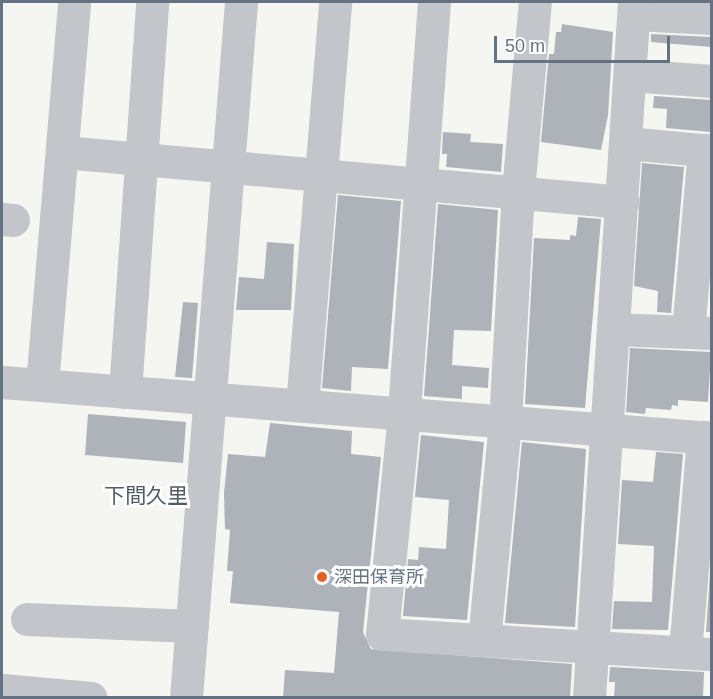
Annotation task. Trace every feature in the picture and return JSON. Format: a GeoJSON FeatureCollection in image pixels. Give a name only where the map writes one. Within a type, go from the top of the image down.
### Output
{"type":"FeatureCollection","features":[{"type":"Feature","properties":{"kind":"street"},"geometry":{"type":"LineString","coordinates":[[42,385],[74,2]]}},
{"type":"Feature","properties":{"kind":"street"},"geometry":{"type":"LineString","coordinates":[[125,392],[152,2]]}},
{"type":"Feature","properties":{"kind":"street"},"geometry":{"type":"LineString","coordinates":[[186,698],[241,2]]}},
{"type":"Feature","properties":{"kind":"street"},"geometry":{"type":"LineString","coordinates":[[302,406],[335,2]]}},
{"type":"Feature","properties":{"kind":"street"},"geometry":{"type":"LineString","coordinates":[[2,382],[209,399],[302,406],[404,414],[505,422],[606,431],[707,438],[698,653],[382,634],[404,414],[434,2]]}},
{"type":"Feature","properties":{"kind":"street"},"geometry":{"type":"LineString","coordinates":[[484,640],[505,422],[518,191],[535,2]]}},
{"type":"Feature","properties":{"kind":"street"},"geometry":{"type":"LineString","coordinates":[[589,698],[634,8],[711,18]]}},
{"type":"Feature","properties":{"kind":"street"},"geometry":{"type":"LineString","coordinates":[[630,75],[711,81]]}},
{"type":"Feature","properties":{"kind":"street"},"geometry":{"type":"LineString","coordinates":[[614,328],[700,333],[707,150],[626,143]]}},
{"type":"Feature","properties":{"kind":"street"},"geometry":{"type":"LineString","coordinates":[[63,152],[421,182],[623,202]]}},
{"type":"Feature","properties":{"kind":"street"},"geometry":{"type":"LineString","coordinates":[[27,619],[192,626]]}},
{"type":"Feature","properties":{"kind":"street"},"geometry":{"type":"LineString","coordinates":[[2,690],[91,698]]}},
{"type":"Feature","properties":{"kind":"building"},"geometry":{"type":"Polygon","coordinates":[[[562,24],[613,32],[608,115],[601,150],[541,142],[549,54],[554,54],[556,32],[561,32],[562,24]]]}},
{"type":"Feature","properties":{"kind":"building"},"geometry":{"type":"Polygon","coordinates":[[[651,34],[711,37],[711,47],[651,42],[651,34]]]}},
{"type":"Feature","properties":{"kind":"building"},"geometry":{"type":"Polygon","coordinates":[[[654,96],[711,100],[711,132],[666,128],[667,109],[653,108],[654,96]]]}},
{"type":"Feature","properties":{"kind":"building"},"geometry":{"type":"Polygon","coordinates":[[[443,132],[471,134],[470,142],[503,144],[501,172],[446,167],[447,154],[442,154],[443,132]]]}},
{"type":"Feature","properties":{"kind":"building"},"geometry":{"type":"Polygon","coordinates":[[[642,163],[684,167],[671,313],[657,312],[658,291],[634,286],[642,163]]]}},
{"type":"Feature","properties":{"kind":"building"},"geometry":{"type":"Polygon","coordinates":[[[338,195],[401,201],[388,369],[352,367],[351,391],[322,388],[338,195]]]}},
{"type":"Feature","properties":{"kind":"building"},"geometry":{"type":"Polygon","coordinates":[[[438,204],[498,210],[491,331],[454,330],[452,365],[489,368],[488,388],[462,386],[462,399],[424,396],[438,204]]]}},
{"type":"Feature","properties":{"kind":"building"},"geometry":{"type":"Polygon","coordinates":[[[578,217],[601,219],[585,408],[525,404],[534,238],[570,240],[570,235],[576,236],[578,217]]]}},
{"type":"Feature","properties":{"kind":"building"},"geometry":{"type":"Polygon","coordinates":[[[267,242],[294,244],[291,310],[236,310],[239,277],[264,279],[267,242]]]}},
{"type":"Feature","properties":{"kind":"building"},"geometry":{"type":"Polygon","coordinates":[[[183,302],[198,303],[192,378],[175,377],[183,302]]]}},
{"type":"Feature","properties":{"kind":"building"},"geometry":{"type":"Polygon","coordinates":[[[630,348],[711,352],[708,402],[678,400],[678,406],[672,405],[671,410],[646,408],[645,414],[626,412],[630,348]]]}},
{"type":"Feature","properties":{"kind":"building"},"geometry":{"type":"Polygon","coordinates":[[[88,414],[186,422],[183,463],[85,455],[88,414]]]}},
{"type":"Feature","properties":{"kind":"building"},"geometry":{"type":"Polygon","coordinates":[[[270,423],[352,431],[351,454],[381,457],[363,632],[371,649],[572,664],[570,698],[283,698],[285,670],[334,673],[339,612],[230,603],[233,571],[227,571],[230,530],[225,529],[224,493],[228,454],[265,457],[270,423]]]}},
{"type":"Feature","properties":{"kind":"building"},"geometry":{"type":"Polygon","coordinates":[[[421,435],[484,442],[467,620],[403,616],[408,559],[418,560],[419,547],[446,549],[449,500],[415,497],[421,435]]]}},
{"type":"Feature","properties":{"kind":"building"},"geometry":{"type":"Polygon","coordinates":[[[522,442],[586,449],[575,627],[505,623],[522,442]]]}},
{"type":"Feature","properties":{"kind":"building"},"geometry":{"type":"Polygon","coordinates":[[[656,452],[683,454],[668,630],[612,629],[614,601],[652,602],[654,546],[618,544],[622,480],[653,482],[656,452]]]}},
{"type":"Feature","properties":{"kind":"building"},"geometry":{"type":"Polygon","coordinates":[[[711,560],[711,632],[706,632],[711,560]]]}},
{"type":"Feature","properties":{"kind":"building"},"geometry":{"type":"Polygon","coordinates":[[[610,667],[704,672],[703,698],[614,698],[615,682],[609,682],[610,667]]]}},
{"type":"Feature","properties":{"kind":"place","name":"深田保育所"},"geometry":{"type":"Point","coordinates":[322,577]}},
{"type":"Feature","properties":{"kind":"district","name":"下間久里"},"geometry":{"type":"Point","coordinates":[146,496]}}]}
